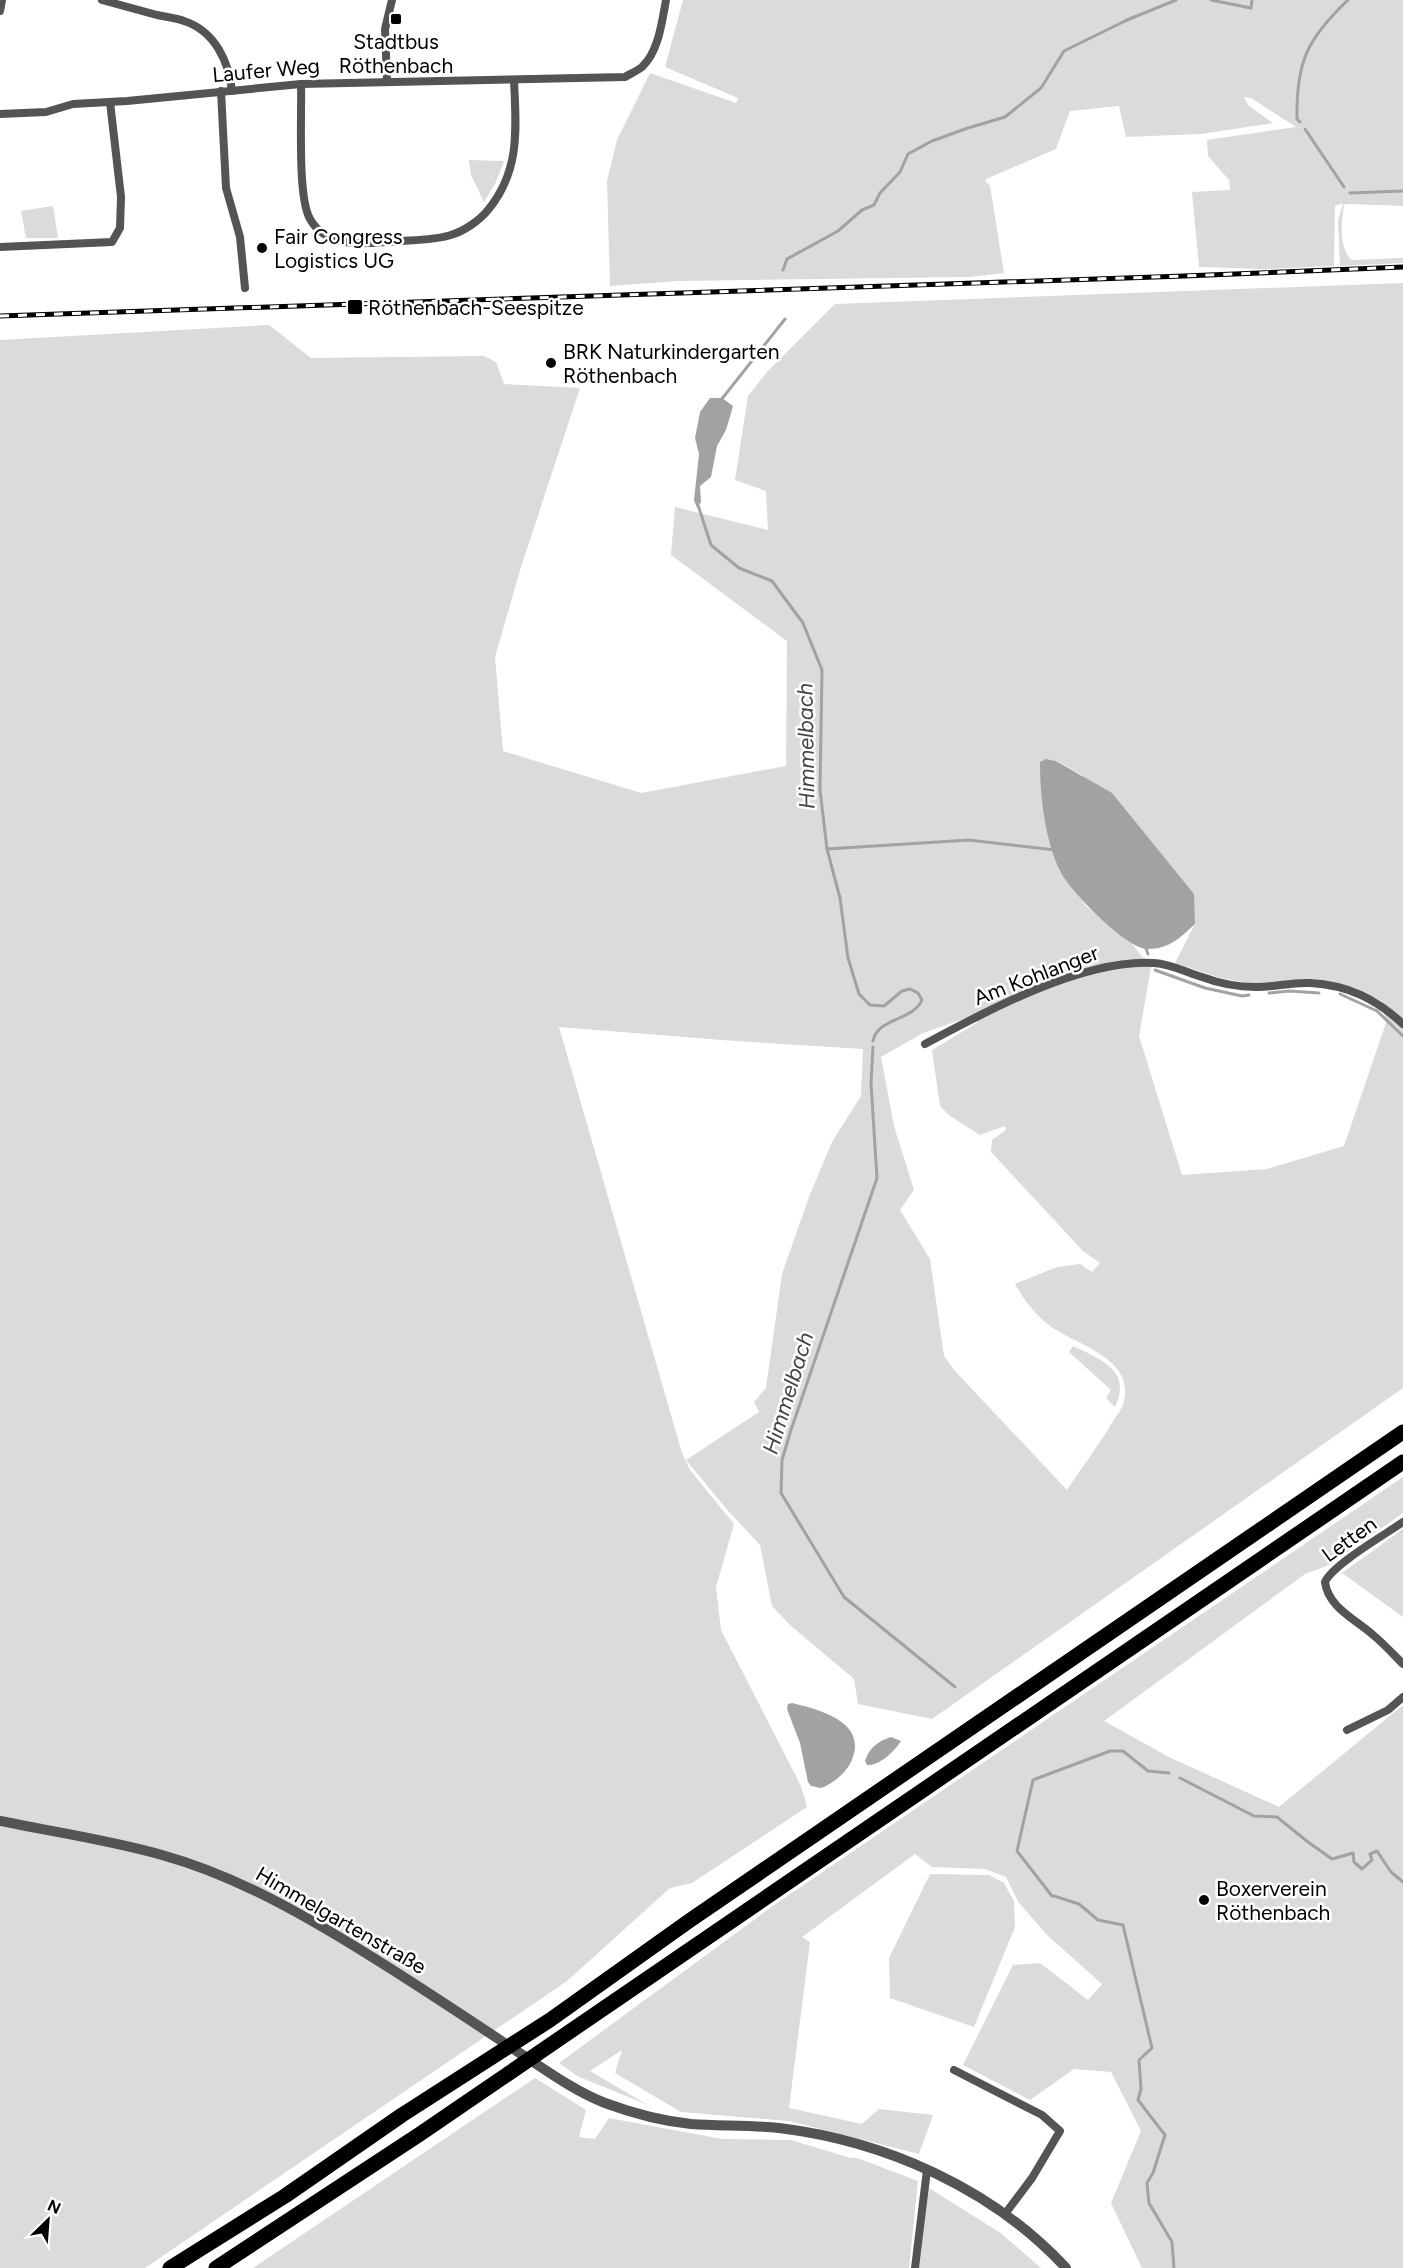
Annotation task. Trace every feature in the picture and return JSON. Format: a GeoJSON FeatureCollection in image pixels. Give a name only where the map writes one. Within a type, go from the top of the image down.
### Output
{"type":"FeatureCollection","features":[{"type":"Feature","properties":{"kind":"highway"},"geometry":{"type":"LineString","coordinates":[[170,2268],[285,2196],[402,2115],[550,2020],[699,1914],[1403,1432]]}},
{"type":"Feature","properties":{"kind":"highway"},"geometry":{"type":"LineString","coordinates":[[216,2268],[507,2074],[1403,1462]]}},
{"type":"Feature","properties":{"kind":"street"},"geometry":{"type":"LineString","coordinates":[[0,11],[2,0]]}},
{"type":"Feature","properties":{"kind":"street"},"geometry":{"type":"LineString","coordinates":[[102,0],[186,21],[198,29],[216,44],[222,53],[230,70],[232,91]]}},
{"type":"Feature","properties":{"kind":"street"},"geometry":{"type":"LineString","coordinates":[[387,81],[385,30],[392,0]]}},
{"type":"Feature","properties":{"kind":"street","name":"Laufer Weg"},"geometry":{"type":"LineString","coordinates":[[0,114],[46,112],[74,104],[301,84],[625,76],[642,67],[657,41],[666,0]]}},
{"type":"Feature","properties":{"kind":"street"},"geometry":{"type":"LineString","coordinates":[[301,84],[302,190],[306,212],[317,229],[326,235],[336,240],[356,244],[434,239],[453,234],[473,223],[488,209],[500,192],[512,165],[516,127],[514,80]]}},
{"type":"Feature","properties":{"kind":"street"},"geometry":{"type":"LineString","coordinates":[[221,91],[226,188],[240,237],[244,288]]}},
{"type":"Feature","properties":{"kind":"street"},"geometry":{"type":"LineString","coordinates":[[0,247],[112,242],[120,228],[121,197],[110,102]]}},
{"type":"Feature","properties":{"kind":"street","name":"Am Kohlanger"},"geometry":{"type":"LineString","coordinates":[[925,1044],[986,1011],[1044,987],[1095,969],[1132,962],[1157,963],[1233,984],[1256,987],[1310,983],[1334,986],[1355,992],[1384,1007],[1403,1024]]}},
{"type":"Feature","properties":{"kind":"street","name":"Letten"},"geometry":{"type":"LineString","coordinates":[[1403,1522],[1342,1564],[1329,1574],[1324,1582],[1330,1598],[1343,1612],[1363,1626],[1403,1664]]}},
{"type":"Feature","properties":{"kind":"street"},"geometry":{"type":"LineString","coordinates":[[1347,1730],[1389,1710],[1403,1697]]}},
{"type":"Feature","properties":{"kind":"street","name":"Himmelgartenstraße"},"geometry":{"type":"LineString","coordinates":[[0,1821],[91,1837],[164,1855],[272,1899],[313,1921],[562,2080],[603,2102],[636,2114],[688,2124],[779,2128],[830,2137],[869,2148],[927,2170],[960,2185],[1005,2214],[1028,2231],[1066,2268]]}},
{"type":"Feature","properties":{"kind":"street"},"geometry":{"type":"LineString","coordinates":[[954,2070],[1042,2115],[1060,2131],[1032,2178],[1005,2214]]}},
{"type":"Feature","properties":{"kind":"street"},"geometry":{"type":"LineString","coordinates":[[915,2268],[927,2170]]}},
{"type":"Feature","properties":{"kind":"shaded area"},"geometry":{"type":"Polygon","coordinates":[[[683,0],[1403,0],[1403,206],[1347,204],[1344,205],[1342,226],[1344,248],[1351,260],[1403,258],[1403,263],[1340,266],[1338,220],[1343,204],[1341,204],[1335,206],[1334,266],[1263,269],[1199,267],[1192,192],[1230,190],[1229,180],[1208,156],[1207,140],[1296,127],[1251,98],[1244,97],[1249,106],[1273,123],[1201,134],[1126,137],[1119,106],[1070,111],[1056,149],[985,181],[990,186],[1004,273],[969,277],[679,281],[610,286],[607,181],[617,140],[650,73],[736,103],[738,98],[665,67],[683,0]]]}},
{"type":"Feature","properties":{"kind":"shaded area"},"geometry":{"type":"Polygon","coordinates":[[[469,160],[504,161],[496,182],[484,202],[471,175],[469,160]]]}},
{"type":"Feature","properties":{"kind":"shaded area"},"geometry":{"type":"Polygon","coordinates":[[[53,206],[58,238],[26,238],[21,211],[53,206]]]}},
{"type":"Feature","properties":{"kind":"shaded area"},"geometry":{"type":"Polygon","coordinates":[[[1403,283],[1403,1388],[932,1719],[858,1704],[854,1679],[790,1625],[772,1606],[760,1545],[686,1460],[759,1412],[754,1402],[766,1388],[782,1274],[809,1197],[832,1142],[861,1096],[863,1049],[559,1027],[682,1453],[690,1470],[734,1524],[716,1587],[721,1630],[801,1786],[807,1807],[692,1883],[670,1888],[567,1981],[145,2268],[0,2268],[0,340],[269,325],[311,358],[484,356],[496,362],[504,384],[580,388],[521,567],[495,657],[503,751],[641,793],[786,766],[787,641],[671,555],[675,507],[768,530],[766,491],[735,480],[748,396],[767,372],[835,304],[1403,283]],[[1046,759],[1043,808],[1060,872],[1086,906],[1132,944],[1151,967],[1139,1036],[1182,1175],[1267,1169],[1344,1146],[1386,1023],[1383,1002],[1359,990],[1330,983],[1256,984],[1220,978],[1175,963],[1195,924],[1082,775],[1057,761],[1046,759]],[[975,1015],[923,1033],[881,1057],[894,1126],[914,1190],[900,1210],[930,1259],[944,1356],[955,1371],[1067,1490],[1121,1409],[1125,1387],[1121,1374],[1113,1364],[1047,1324],[1031,1308],[1015,1284],[1057,1267],[1080,1264],[1092,1272],[1100,1263],[1083,1251],[991,1152],[992,1140],[1006,1130],[1005,1126],[980,1135],[950,1116],[940,1106],[932,1050],[977,1023],[975,1015]]]}},
{"type":"Feature","properties":{"kind":"shaded area"},"geometry":{"type":"Polygon","coordinates":[[[710,398],[722,398],[733,406],[726,430],[717,446],[711,477],[700,486],[701,502],[697,508],[694,500],[699,454],[695,438],[700,412],[710,398]]]}},
{"type":"Feature","properties":{"kind":"shaded area"},"geometry":{"type":"Polygon","coordinates":[[[1046,759],[1056,761],[1112,793],[1194,894],[1195,924],[1179,938],[1162,947],[1148,949],[1139,947],[1113,930],[1086,904],[1066,880],[1055,859],[1044,818],[1040,762],[1046,759]]]}},
{"type":"Feature","properties":{"kind":"shaded area"},"geometry":{"type":"Polygon","coordinates":[[[1073,1346],[1103,1362],[1117,1375],[1120,1384],[1115,1407],[1106,1398],[1111,1390],[1069,1352],[1073,1346]]]}},
{"type":"Feature","properties":{"kind":"shaded area"},"geometry":{"type":"Polygon","coordinates":[[[1403,1477],[1403,1513],[1329,1565],[1305,1574],[1104,1721],[1171,1758],[1279,1807],[1403,1705],[1403,2268],[1142,2268],[1111,2203],[1141,2131],[1111,2072],[1074,2069],[1030,2100],[963,2065],[1013,1965],[1040,1963],[1088,2000],[1102,1984],[1048,1936],[1019,1903],[1006,1877],[985,1869],[932,1867],[915,1854],[802,1937],[810,1942],[789,2108],[862,2124],[879,2109],[933,2115],[919,2154],[789,2121],[681,2112],[615,2073],[622,2050],[590,2071],[648,2105],[577,2076],[559,2063],[777,1903],[1403,1477]]]}},
{"type":"Feature","properties":{"kind":"shaded area"},"geometry":{"type":"Polygon","coordinates":[[[1403,1529],[1403,1617],[1342,1573],[1403,1529]]]}},
{"type":"Feature","properties":{"kind":"shaded area"},"geometry":{"type":"Polygon","coordinates":[[[792,1703],[816,1710],[840,1721],[849,1729],[854,1738],[855,1750],[850,1764],[838,1778],[821,1788],[811,1786],[808,1782],[800,1743],[787,1709],[788,1704],[792,1703]]]}},
{"type":"Feature","properties":{"kind":"shaded area"},"geometry":{"type":"Polygon","coordinates":[[[891,1737],[901,1741],[895,1749],[877,1763],[867,1765],[865,1761],[872,1749],[878,1743],[891,1737]]]}},
{"type":"Feature","properties":{"kind":"shaded area"},"geometry":{"type":"Polygon","coordinates":[[[930,1874],[989,1875],[1004,1883],[1014,1901],[1015,1927],[974,2027],[890,1998],[889,1958],[930,1874]]]}},
{"type":"Feature","properties":{"kind":"shaded area"},"geometry":{"type":"Polygon","coordinates":[[[535,2078],[586,2110],[579,2137],[595,2139],[609,2118],[722,2139],[791,2140],[857,2158],[918,2181],[909,2268],[253,2268],[535,2078]]]}},
{"type":"Feature","properties":{"kind":"shaded area"},"geometry":{"type":"Polygon","coordinates":[[[929,2188],[1002,2234],[1041,2268],[919,2268],[929,2188]]]}},
{"type":"Feature","properties":{"kind":"waterway","name":"Himmelbach"},"geometry":{"type":"LineString","coordinates":[[1127,20],[1176,0]]}},
{"type":"Feature","properties":{"kind":"waterway","name":"Himmelbach"},"geometry":{"type":"LineString","coordinates":[[1211,0],[1251,8],[1252,0]]}},
{"type":"Feature","properties":{"kind":"waterway"},"geometry":{"type":"LineString","coordinates":[[1300,122],[1297,119],[1297,99],[1302,67],[1307,53],[1323,27],[1348,0]]}},
{"type":"Feature","properties":{"kind":"waterway","name":"Himmelbach"},"geometry":{"type":"LineString","coordinates":[[783,270],[787,259],[838,231],[862,210],[874,205],[880,193],[900,172],[908,154],[932,141],[1005,117],[1041,88],[1064,51],[1127,20]]}},
{"type":"Feature","properties":{"kind":"waterway"},"geometry":{"type":"LineString","coordinates":[[1305,129],[1344,187]]}},
{"type":"Feature","properties":{"kind":"waterway"},"geometry":{"type":"LineString","coordinates":[[1350,193],[1403,191]]}},
{"type":"Feature","properties":{"kind":"waterway","name":"Himmelbach"},"geometry":{"type":"LineString","coordinates":[[721,400],[785,319]]}},
{"type":"Feature","properties":{"kind":"waterway","name":"Himmelbach"},"geometry":{"type":"LineString","coordinates":[[698,505],[711,545],[739,568],[772,581],[803,623],[822,670],[820,790],[827,849],[840,898],[848,958],[859,994],[870,1005],[884,1006],[902,991],[910,989],[918,993],[922,1000],[911,1012],[881,1028],[873,1041]]}},
{"type":"Feature","properties":{"kind":"waterway"},"geometry":{"type":"LineString","coordinates":[[827,849],[969,840],[1055,850]]}},
{"type":"Feature","properties":{"kind":"waterway"},"geometry":{"type":"LineString","coordinates":[[1145,946],[1148,954]]}},
{"type":"Feature","properties":{"kind":"waterway"},"geometry":{"type":"LineString","coordinates":[[1155,970],[1205,988],[1242,996],[1249,995]]}},
{"type":"Feature","properties":{"kind":"waterway"},"geometry":{"type":"LineString","coordinates":[[1269,993],[1289,991],[1319,993]]}},
{"type":"Feature","properties":{"kind":"waterway"},"geometry":{"type":"LineString","coordinates":[[1340,994],[1377,1011],[1403,1036]]}},
{"type":"Feature","properties":{"kind":"waterway","name":"Himmelbach"},"geometry":{"type":"LineString","coordinates":[[873,1047],[871,1083],[877,1178],[791,1430],[782,1460],[781,1493],[844,1597],[955,1687]]}},
{"type":"Feature","properties":{"kind":"waterway","name":"Himmelbach"},"geometry":{"type":"LineString","coordinates":[[1052,1896],[1017,1851],[1033,1780],[1110,1751],[1123,1751],[1148,1771],[1169,1773]]}},
{"type":"Feature","properties":{"kind":"waterway","name":"Himmelbach"},"geometry":{"type":"LineString","coordinates":[[1180,1778],[1254,1816],[1277,1817],[1332,1859],[1353,1853],[1354,1862],[1362,1869],[1372,1860],[1370,1854],[1377,1851],[1391,1872],[1403,1882]]}},
{"type":"Feature","properties":{"kind":"waterway","name":"Himmelbach"},"geometry":{"type":"LineString","coordinates":[[1054,1896],[1079,1904],[1098,1920],[1123,1925],[1152,2048],[1139,2060],[1141,2089],[1138,2100],[1165,2135],[1153,2173],[1147,2183],[1149,2203],[1172,2242],[1174,2268]]}},
{"type":"Feature","properties":{"kind":"railway"},"geometry":{"type":"LineString","coordinates":[[0,316],[1403,267]]}},
{"type":"Feature","properties":{"kind":"place","name":"Stadtbus Röthenbach"},"geometry":{"type":"Point","coordinates":[396,19]}},
{"type":"Feature","properties":{"kind":"place","name":"Fair Congress Logistics UG"},"geometry":{"type":"Point","coordinates":[262,248]}},
{"type":"Feature","properties":{"kind":"place","name":"Röthenbach-Seespitze"},"geometry":{"type":"Point","coordinates":[355,307]}},
{"type":"Feature","properties":{"kind":"place","name":"BRK Naturkindergarten Röthenbach"},"geometry":{"type":"Point","coordinates":[551,363]}},
{"type":"Feature","properties":{"kind":"place","name":"Boxerverein Röthenbach"},"geometry":{"type":"Point","coordinates":[1204,1900]}}]}
